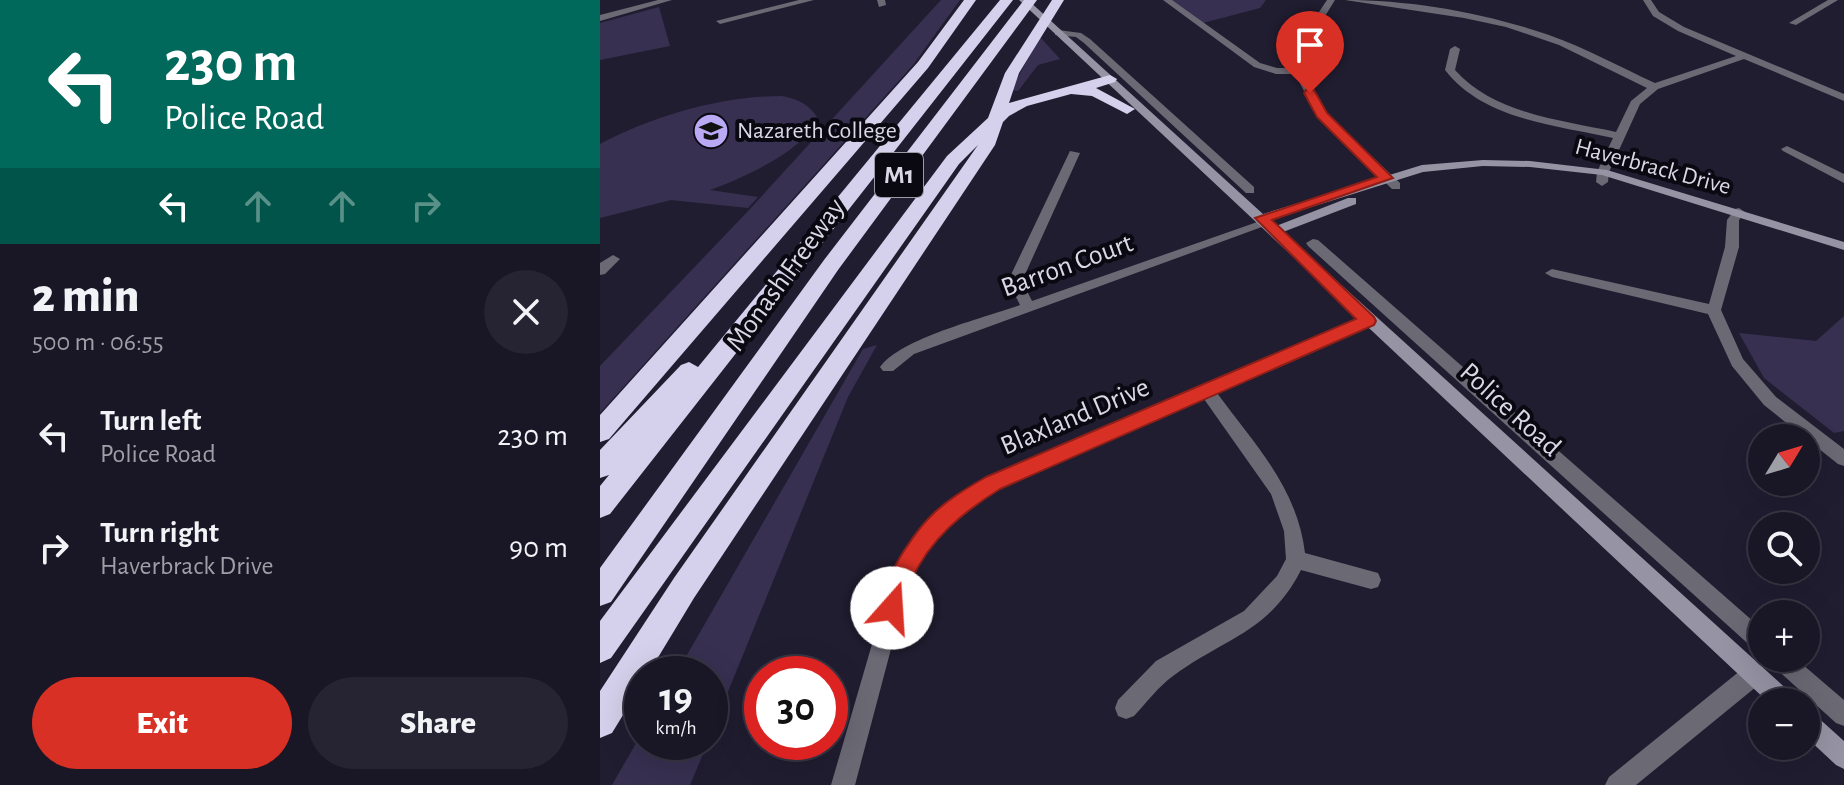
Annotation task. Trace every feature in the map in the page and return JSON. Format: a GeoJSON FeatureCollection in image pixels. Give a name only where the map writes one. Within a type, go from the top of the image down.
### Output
{"type":"FeatureCollection","features":[{"type":"Feature","properties":{"kind":"highway"},"geometry":{"type":"LineString","coordinates":[[962,15],[970,0]]}},
{"type":"Feature","properties":{"kind":"highway"},"geometry":{"type":"LineString","coordinates":[[600,432],[978,0]]}},
{"type":"Feature","properties":{"kind":"highway","name":"Monash Freeway"},"geometry":{"type":"LineString","coordinates":[[600,592],[831,265],[1031,0]]}},
{"type":"Feature","properties":{"kind":"highway"},"geometry":{"type":"LineString","coordinates":[[600,721],[684,588],[987,145],[1012,73],[1057,2]]}},
{"type":"Feature","properties":{"kind":"highway","name":"Monash Freeway"},"geometry":{"type":"LineString","coordinates":[[600,506],[1004,4]]}},
{"type":"Feature","properties":{"kind":"highway"},"geometry":{"type":"LineString","coordinates":[[600,647],[953,160],[1003,113],[1040,96],[1104,81]]}},
{"type":"Feature","properties":{"kind":"highway"},"geometry":{"type":"LineString","coordinates":[[1040,96],[1095,92],[1127,109]]}},
{"type":"Feature","properties":{"kind":"highway"},"geometry":{"type":"LineString","coordinates":[[600,467],[826,223]]}},
{"type":"Feature","properties":{"kind":"main road","name":"Police Road"},"geometry":{"type":"LineString","coordinates":[[1023,0],[1104,81],[1127,109],[1155,135],[1196,162]]}},
{"type":"Feature","properties":{"kind":"main road","name":"Police Road"},"geometry":{"type":"LineString","coordinates":[[1004,4],[1104,81],[1268,224],[1368,321],[1769,688]]}},
{"type":"Feature","properties":{"kind":"main road","name":"Haverbrack Drive"},"geometry":{"type":"LineString","coordinates":[[1268,224],[1392,182],[1511,170],[1602,177],[1844,246]]}},
{"type":"Feature","properties":{"kind":"main road"},"geometry":{"type":"LineString","coordinates":[[1820,735],[1844,757]]}},
{"type":"Feature","properties":{"kind":"street"},"geometry":{"type":"LineString","coordinates":[[600,18],[668,0]]}},
{"type":"Feature","properties":{"kind":"street"},"geometry":{"type":"LineString","coordinates":[[720,21],[810,0]]}},
{"type":"Feature","properties":{"kind":"street"},"geometry":{"type":"LineString","coordinates":[[1167,0],[1257,65],[1276,71],[1298,71]]}},
{"type":"Feature","properties":{"kind":"street"},"geometry":{"type":"LineString","coordinates":[[1331,0],[1304,42],[1298,71],[1322,115],[1392,182]]}},
{"type":"Feature","properties":{"kind":"street"},"geometry":{"type":"LineString","coordinates":[[1349,0],[1500,23],[1559,41],[1654,87]]}},
{"type":"Feature","properties":{"kind":"street"},"geometry":{"type":"LineString","coordinates":[[1438,12],[1443,0]]}},
{"type":"Feature","properties":{"kind":"street"},"geometry":{"type":"LineString","coordinates":[[1646,0],[1656,14],[1744,56],[1844,98]]}},
{"type":"Feature","properties":{"kind":"street"},"geometry":{"type":"LineString","coordinates":[[1793,23],[1834,0]]}},
{"type":"Feature","properties":{"kind":"street"},"geometry":{"type":"LineString","coordinates":[[1058,33],[1078,35],[1087,41],[1250,190]]}},
{"type":"Feature","properties":{"kind":"street"},"geometry":{"type":"LineString","coordinates":[[1455,49],[1450,70],[1464,88],[1477,96],[1514,110],[1618,136]]}},
{"type":"Feature","properties":{"kind":"street"},"geometry":{"type":"LineString","coordinates":[[1602,177],[1635,103],[1654,87],[1744,56]]}},
{"type":"Feature","properties":{"kind":"street"},"geometry":{"type":"LineString","coordinates":[[1787,149],[1844,179]]}},
{"type":"Feature","properties":{"kind":"street"},"geometry":{"type":"LineString","coordinates":[[1028,308],[1015,281],[1074,153]]}},
{"type":"Feature","properties":{"kind":"street"},"geometry":{"type":"LineString","coordinates":[[1196,162],[1213,156]]}},
{"type":"Feature","properties":{"kind":"street"},"geometry":{"type":"LineString","coordinates":[[1736,216],[1732,247],[1714,310],[1737,362],[1770,401],[1844,459]]}},
{"type":"Feature","properties":{"kind":"street","name":"Barron Court"},"geometry":{"type":"LineString","coordinates":[[888,367],[909,350],[1268,224]]}},
{"type":"Feature","properties":{"kind":"street"},"geometry":{"type":"LineString","coordinates":[[1313,243],[1748,631]]}},
{"type":"Feature","properties":{"kind":"street"},"geometry":{"type":"LineString","coordinates":[[600,271],[613,259]]}},
{"type":"Feature","properties":{"kind":"street"},"geometry":{"type":"LineString","coordinates":[[1552,273],[1714,310]]}},
{"type":"Feature","properties":{"kind":"street","name":"Blaxland Drive"},"geometry":{"type":"LineString","coordinates":[[843,785],[900,579],[919,545],[938,522],[993,483],[1368,321]]}},
{"type":"Feature","properties":{"kind":"street"},"geometry":{"type":"LineString","coordinates":[[1436,383],[1457,372]]}},
{"type":"Feature","properties":{"kind":"street"},"geometry":{"type":"LineString","coordinates":[[1126,708],[1164,669],[1251,618],[1284,583],[1296,560],[1288,511],[1279,491],[1207,391]]}},
{"type":"Feature","properties":{"kind":"street"},"geometry":{"type":"LineString","coordinates":[[1296,560],[1371,580]]}},
{"type":"Feature","properties":{"kind":"street"},"geometry":{"type":"LineString","coordinates":[[1795,672],[1844,715]]}},
{"type":"Feature","properties":{"kind":"street"},"geometry":{"type":"LineString","coordinates":[[1617,785],[1754,674]]}},
{"type":"Feature","properties":{"kind":"shaded area"},"geometry":{"type":"Polygon","coordinates":[[[941,0],[960,0],[913,65],[600,413],[600,366],[750,209],[941,0]]]}},
{"type":"Feature","properties":{"kind":"shaded area"},"geometry":{"type":"Polygon","coordinates":[[[1167,0],[1266,0],[1260,8],[1199,24],[1167,0]]]}},
{"type":"Feature","properties":{"kind":"shaded area"},"geometry":{"type":"Polygon","coordinates":[[[659,7],[670,46],[600,60],[600,23],[659,7]]]}},
{"type":"Feature","properties":{"kind":"shaded area"},"geometry":{"type":"Polygon","coordinates":[[[1040,37],[1060,59],[1038,65],[1018,91],[1011,90],[1040,37]]]}},
{"type":"Feature","properties":{"kind":"shaded area"},"geometry":{"type":"Polygon","coordinates":[[[782,96],[802,103],[814,112],[817,117],[811,129],[801,141],[771,162],[710,190],[758,197],[748,208],[671,200],[600,218],[600,144],[642,125],[688,110],[735,100],[782,96]]]}},
{"type":"Feature","properties":{"kind":"shaded area"},"geometry":{"type":"Polygon","coordinates":[[[1844,316],[1844,431],[1834,433],[1764,378],[1739,333],[1816,341],[1844,316]]]}},
{"type":"Feature","properties":{"kind":"shaded area"},"geometry":{"type":"Polygon","coordinates":[[[877,345],[848,397],[728,692],[728,656],[686,656],[863,349],[877,345]]]}},
{"type":"Feature","properties":{"kind":"shaded area"},"geometry":{"type":"Polygon","coordinates":[[[626,760],[700,760],[690,785],[612,785],[626,760]]]}},
{"type":"Feature","properties":{"kind":"place","name":"Nazareth College"},"geometry":{"type":"Point","coordinates":[711,131]}},
{"type":"Feature","properties":{"kind":"route"},"geometry":{"type":"LineString","coordinates":[[892,608],[900,579],[919,545],[938,522],[975,493],[1368,321],[1262,218],[1387,178],[1322,115],[1310,93]]}}]}
